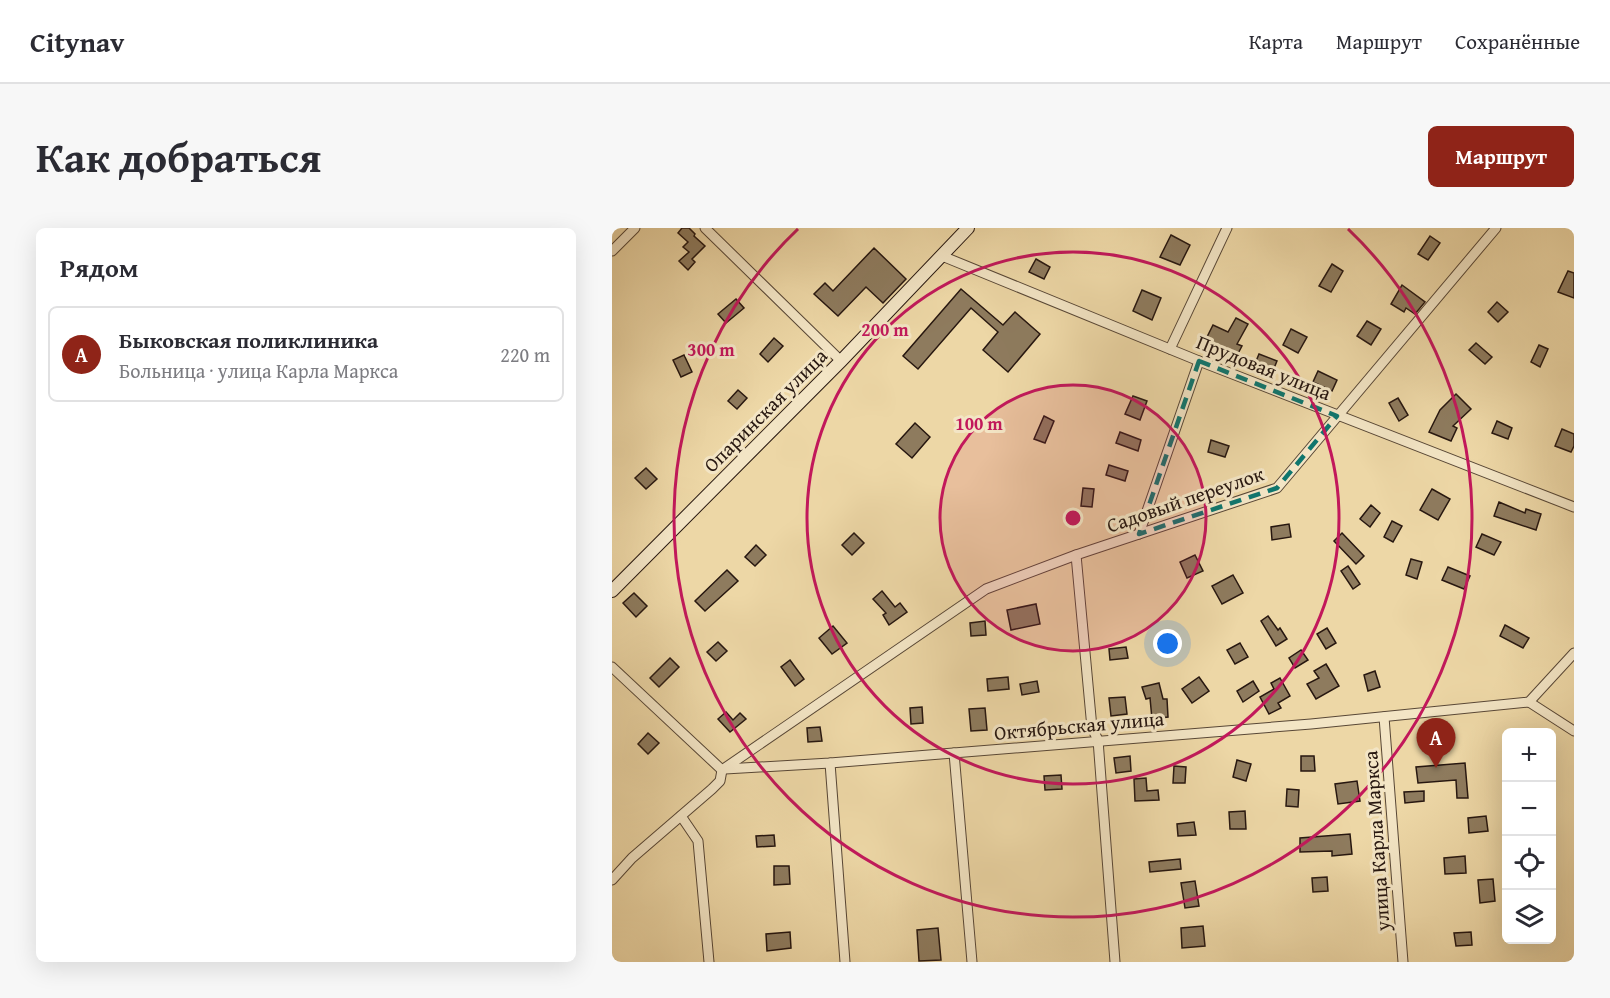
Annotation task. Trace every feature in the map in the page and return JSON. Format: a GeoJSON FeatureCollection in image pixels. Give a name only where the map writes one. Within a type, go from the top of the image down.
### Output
{"type":"FeatureCollection","features":[{"type":"Feature","properties":{"kind":"main road","name":"Опаринская улица"},"geometry":{"type":"LineString","coordinates":[[612,591],[841,361],[968,228]]}},
{"type":"Feature","properties":{"kind":"street"},"geometry":{"type":"LineString","coordinates":[[612,251],[635,228]]}},
{"type":"Feature","properties":{"kind":"street"},"geometry":{"type":"LineString","coordinates":[[705,228],[841,361]]}},
{"type":"Feature","properties":{"kind":"street"},"geometry":{"type":"LineString","coordinates":[[1170,349],[1227,228]]}},
{"type":"Feature","properties":{"kind":"street","name":"Садовый переулок"},"geometry":{"type":"LineString","coordinates":[[722,770],[986,589],[1076,555],[1277,488],[1496,228]]}},
{"type":"Feature","properties":{"kind":"street","name":"Прудовая улица"},"geometry":{"type":"LineString","coordinates":[[942,256],[1336,416],[1574,507]]}},
{"type":"Feature","properties":{"kind":"street"},"geometry":{"type":"LineString","coordinates":[[1139,534],[1199,361]]}},
{"type":"Feature","properties":{"kind":"street"},"geometry":{"type":"LineString","coordinates":[[1076,555],[1092,728],[1098,741],[1115,962]]}},
{"type":"Feature","properties":{"kind":"street"},"geometry":{"type":"LineString","coordinates":[[1574,653],[1529,702],[1574,732]]}},
{"type":"Feature","properties":{"kind":"street"},"geometry":{"type":"LineString","coordinates":[[612,667],[722,770],[720,781],[632,858],[612,880]]}},
{"type":"Feature","properties":{"kind":"street","name":"Октябрьская улица"},"geometry":{"type":"LineString","coordinates":[[722,770],[1384,717],[1529,702]]}},
{"type":"Feature","properties":{"kind":"street","name":"улица Карла Маркса"},"geometry":{"type":"LineString","coordinates":[[1384,717],[1403,962]]}},
{"type":"Feature","properties":{"kind":"street"},"geometry":{"type":"LineString","coordinates":[[954,753],[972,962]]}},
{"type":"Feature","properties":{"kind":"street"},"geometry":{"type":"LineString","coordinates":[[830,763],[845,962]]}},
{"type":"Feature","properties":{"kind":"street"},"geometry":{"type":"LineString","coordinates":[[681,816],[698,841],[709,962]]}},
{"type":"Feature","properties":{"kind":"highlighted area"},"geometry":{"type":"Polygon","coordinates":[[[1199,361],[1337,416],[1277,488],[1139,534],[1199,361]]]}},
{"type":"Feature","properties":{"kind":"building"},"geometry":{"type":"Polygon","coordinates":[[[682,228],[689,228],[705,246],[692,259],[695,262],[688,270],[679,261],[689,252],[683,247],[688,242],[678,233],[682,228]]]}},
{"type":"Feature","properties":{"kind":"building"},"geometry":{"type":"Polygon","coordinates":[[[1171,235],[1190,245],[1180,265],[1160,257],[1171,235]]]}},
{"type":"Feature","properties":{"kind":"building"},"geometry":{"type":"Polygon","coordinates":[[[1430,236],[1440,243],[1428,260],[1418,254],[1430,236]]]}},
{"type":"Feature","properties":{"kind":"building"},"geometry":{"type":"Polygon","coordinates":[[[874,248],[906,279],[883,303],[866,287],[838,316],[814,294],[825,283],[833,291],[874,248]]]}},
{"type":"Feature","properties":{"kind":"building"},"geometry":{"type":"Polygon","coordinates":[[[1036,259],[1050,267],[1044,279],[1029,272],[1036,259]]]}},
{"type":"Feature","properties":{"kind":"building"},"geometry":{"type":"Polygon","coordinates":[[[1332,264],[1343,271],[1331,292],[1319,286],[1332,264]]]}},
{"type":"Feature","properties":{"kind":"building"},"geometry":{"type":"Polygon","coordinates":[[[1568,271],[1574,273],[1574,298],[1558,292],[1568,271]]]}},
{"type":"Feature","properties":{"kind":"building"},"geometry":{"type":"Polygon","coordinates":[[[1402,285],[1425,302],[1415,314],[1406,308],[1404,312],[1391,304],[1402,285]]]}},
{"type":"Feature","properties":{"kind":"building"},"geometry":{"type":"Polygon","coordinates":[[[961,289],[1003,325],[1015,312],[1040,334],[1008,372],[983,350],[998,332],[971,308],[918,369],[903,356],[961,289]]]}},
{"type":"Feature","properties":{"kind":"building"},"geometry":{"type":"Polygon","coordinates":[[[1142,290],[1161,298],[1152,320],[1133,311],[1142,290]]]}},
{"type":"Feature","properties":{"kind":"building"},"geometry":{"type":"Polygon","coordinates":[[[736,299],[744,308],[726,323],[718,314],[736,299]]]}},
{"type":"Feature","properties":{"kind":"building"},"geometry":{"type":"Polygon","coordinates":[[[1497,302],[1508,312],[1498,322],[1488,312],[1497,302]]]}},
{"type":"Feature","properties":{"kind":"building"},"geometry":{"type":"Polygon","coordinates":[[[1236,318],[1248,324],[1237,344],[1242,346],[1234,361],[1204,343],[1213,325],[1228,332],[1236,318]]]}},
{"type":"Feature","properties":{"kind":"building"},"geometry":{"type":"Polygon","coordinates":[[[1367,321],[1381,329],[1371,345],[1357,336],[1367,321]]]}},
{"type":"Feature","properties":{"kind":"building"},"geometry":{"type":"Polygon","coordinates":[[[1291,329],[1307,337],[1298,353],[1283,345],[1291,329]]]}},
{"type":"Feature","properties":{"kind":"building"},"geometry":{"type":"Polygon","coordinates":[[[774,338],[783,346],[768,362],[760,354],[774,338]]]}},
{"type":"Feature","properties":{"kind":"building"},"geometry":{"type":"Polygon","coordinates":[[[1476,343],[1492,357],[1485,364],[1469,350],[1476,343]]]}},
{"type":"Feature","properties":{"kind":"building"},"geometry":{"type":"Polygon","coordinates":[[[1539,345],[1548,349],[1540,367],[1531,362],[1539,345]]]}},
{"type":"Feature","properties":{"kind":"building"},"geometry":{"type":"Polygon","coordinates":[[[1259,354],[1277,361],[1272,373],[1254,366],[1259,354]]]}},
{"type":"Feature","properties":{"kind":"building"},"geometry":{"type":"Polygon","coordinates":[[[684,355],[692,372],[681,377],[673,360],[684,355]]]}},
{"type":"Feature","properties":{"kind":"building"},"geometry":{"type":"Polygon","coordinates":[[[1318,371],[1337,380],[1332,391],[1313,382],[1318,371]]]}},
{"type":"Feature","properties":{"kind":"building"},"geometry":{"type":"Polygon","coordinates":[[[738,390],[747,398],[737,409],[728,401],[738,390]]]}},
{"type":"Feature","properties":{"kind":"building"},"geometry":{"type":"Polygon","coordinates":[[[1456,394],[1471,409],[1453,426],[1457,428],[1451,441],[1429,432],[1440,410],[1456,394]]]}},
{"type":"Feature","properties":{"kind":"building"},"geometry":{"type":"Polygon","coordinates":[[[1133,396],[1147,401],[1140,420],[1125,414],[1133,396]]]}},
{"type":"Feature","properties":{"kind":"building"},"geometry":{"type":"Polygon","coordinates":[[[1398,398],[1408,415],[1399,421],[1389,403],[1398,398]]]}},
{"type":"Feature","properties":{"kind":"building"},"geometry":{"type":"Polygon","coordinates":[[[1044,416],[1054,421],[1045,443],[1034,439],[1044,416]]]}},
{"type":"Feature","properties":{"kind":"building"},"geometry":{"type":"Polygon","coordinates":[[[1497,421],[1512,428],[1508,439],[1492,433],[1497,421]]]}},
{"type":"Feature","properties":{"kind":"building"},"geometry":{"type":"Polygon","coordinates":[[[915,423],[930,437],[912,458],[896,444],[915,423]]]}},
{"type":"Feature","properties":{"kind":"building"},"geometry":{"type":"Polygon","coordinates":[[[1562,429],[1574,434],[1574,446],[1571,452],[1555,446],[1562,429]]]}},
{"type":"Feature","properties":{"kind":"building"},"geometry":{"type":"Polygon","coordinates":[[[1120,432],[1141,440],[1138,451],[1116,443],[1120,432]]]}},
{"type":"Feature","properties":{"kind":"building"},"geometry":{"type":"Polygon","coordinates":[[[1211,440],[1229,446],[1225,457],[1208,452],[1211,440]]]}},
{"type":"Feature","properties":{"kind":"building"},"geometry":{"type":"Polygon","coordinates":[[[1109,465],[1128,471],[1125,481],[1106,475],[1109,465]]]}},
{"type":"Feature","properties":{"kind":"building"},"geometry":{"type":"Polygon","coordinates":[[[646,468],[657,479],[646,489],[635,478],[646,468]]]}},
{"type":"Feature","properties":{"kind":"building"},"geometry":{"type":"Polygon","coordinates":[[[1083,488],[1094,489],[1092,507],[1081,506],[1083,488]]]}},
{"type":"Feature","properties":{"kind":"building"},"geometry":{"type":"Polygon","coordinates":[[[1432,489],[1450,499],[1438,520],[1420,510],[1432,489]]]}},
{"type":"Feature","properties":{"kind":"building"},"geometry":{"type":"Polygon","coordinates":[[[1499,502],[1525,513],[1526,509],[1541,514],[1536,530],[1494,516],[1499,502]]]}},
{"type":"Feature","properties":{"kind":"building"},"geometry":{"type":"Polygon","coordinates":[[[1371,505],[1380,513],[1370,527],[1360,519],[1371,505]]]}},
{"type":"Feature","properties":{"kind":"building"},"geometry":{"type":"Polygon","coordinates":[[[1392,521],[1402,526],[1393,542],[1384,537],[1392,521]]]}},
{"type":"Feature","properties":{"kind":"building"},"geometry":{"type":"Polygon","coordinates":[[[1289,524],[1291,537],[1272,540],[1271,527],[1289,524]]]}},
{"type":"Feature","properties":{"kind":"building"},"geometry":{"type":"Polygon","coordinates":[[[854,533],[864,543],[852,555],[842,545],[854,533]]]}},
{"type":"Feature","properties":{"kind":"building"},"geometry":{"type":"Polygon","coordinates":[[[1342,533],[1364,556],[1356,564],[1334,541],[1342,533]]]}},
{"type":"Feature","properties":{"kind":"building"},"geometry":{"type":"Polygon","coordinates":[[[1482,534],[1501,542],[1494,555],[1476,547],[1482,534]]]}},
{"type":"Feature","properties":{"kind":"building"},"geometry":{"type":"Polygon","coordinates":[[[756,545],[766,555],[755,566],[745,557],[756,545]]]}},
{"type":"Feature","properties":{"kind":"building"},"geometry":{"type":"Polygon","coordinates":[[[1195,555],[1203,571],[1187,578],[1180,562],[1195,555]]]}},
{"type":"Feature","properties":{"kind":"building"},"geometry":{"type":"Polygon","coordinates":[[[1411,559],[1422,562],[1417,579],[1406,575],[1411,559]]]}},
{"type":"Feature","properties":{"kind":"building"},"geometry":{"type":"Polygon","coordinates":[[[1348,566],[1360,584],[1353,589],[1341,571],[1348,566]]]}},
{"type":"Feature","properties":{"kind":"building"},"geometry":{"type":"Polygon","coordinates":[[[1448,567],[1470,576],[1464,589],[1442,580],[1448,567]]]}},
{"type":"Feature","properties":{"kind":"building"},"geometry":{"type":"Polygon","coordinates":[[[727,570],[738,581],[705,611],[695,601],[727,570]]]}},
{"type":"Feature","properties":{"kind":"building"},"geometry":{"type":"Polygon","coordinates":[[[1233,575],[1243,593],[1222,604],[1212,586],[1233,575]]]}},
{"type":"Feature","properties":{"kind":"building"},"geometry":{"type":"Polygon","coordinates":[[[882,591],[895,607],[900,603],[907,612],[889,625],[883,615],[886,613],[873,599],[882,591]]]}},
{"type":"Feature","properties":{"kind":"building"},"geometry":{"type":"Polygon","coordinates":[[[634,593],[647,606],[636,617],[623,603],[634,593]]]}},
{"type":"Feature","properties":{"kind":"building"},"geometry":{"type":"Polygon","coordinates":[[[1036,604],[1040,624],[1011,630],[1007,610],[1036,604]]]}},
{"type":"Feature","properties":{"kind":"building"},"geometry":{"type":"Polygon","coordinates":[[[1268,616],[1287,639],[1276,646],[1261,621],[1268,616]]]}},
{"type":"Feature","properties":{"kind":"building"},"geometry":{"type":"Polygon","coordinates":[[[985,621],[986,635],[971,636],[970,623],[985,621]]]}},
{"type":"Feature","properties":{"kind":"building"},"geometry":{"type":"Polygon","coordinates":[[[1505,625],[1529,638],[1523,648],[1500,636],[1505,625]]]}},
{"type":"Feature","properties":{"kind":"building"},"geometry":{"type":"Polygon","coordinates":[[[833,626],[847,643],[832,654],[819,638],[833,626]]]}},
{"type":"Feature","properties":{"kind":"building"},"geometry":{"type":"Polygon","coordinates":[[[1327,628],[1336,643],[1326,649],[1317,634],[1327,628]]]}},
{"type":"Feature","properties":{"kind":"building"},"geometry":{"type":"Polygon","coordinates":[[[718,642],[727,651],[716,661],[707,652],[718,642]]]}},
{"type":"Feature","properties":{"kind":"building"},"geometry":{"type":"Polygon","coordinates":[[[1240,643],[1248,657],[1235,664],[1227,650],[1240,643]]]}},
{"type":"Feature","properties":{"kind":"building"},"geometry":{"type":"Polygon","coordinates":[[[1126,647],[1128,658],[1110,660],[1109,649],[1126,647]]]}},
{"type":"Feature","properties":{"kind":"building"},"geometry":{"type":"Polygon","coordinates":[[[1301,650],[1308,660],[1295,668],[1289,658],[1301,650]]]}},
{"type":"Feature","properties":{"kind":"building"},"geometry":{"type":"Polygon","coordinates":[[[670,658],[679,667],[659,687],[650,678],[670,658]]]}},
{"type":"Feature","properties":{"kind":"building"},"geometry":{"type":"Polygon","coordinates":[[[790,660],[804,679],[795,686],[781,667],[790,660]]]}},
{"type":"Feature","properties":{"kind":"building"},"geometry":{"type":"Polygon","coordinates":[[[1326,664],[1339,686],[1316,699],[1307,684],[1319,678],[1314,671],[1326,664]]]}},
{"type":"Feature","properties":{"kind":"building"},"geometry":{"type":"Polygon","coordinates":[[[1375,671],[1380,687],[1368,691],[1364,675],[1375,671]]]}},
{"type":"Feature","properties":{"kind":"building"},"geometry":{"type":"Polygon","coordinates":[[[1008,677],[1009,689],[988,691],[987,679],[1008,677]]]}},
{"type":"Feature","properties":{"kind":"building"},"geometry":{"type":"Polygon","coordinates":[[[1199,677],[1209,691],[1192,703],[1182,689],[1199,677]]]}},
{"type":"Feature","properties":{"kind":"building"},"geometry":{"type":"Polygon","coordinates":[[[1280,678],[1290,696],[1278,703],[1281,708],[1269,714],[1260,697],[1274,689],[1271,683],[1280,678]]]}},
{"type":"Feature","properties":{"kind":"building"},"geometry":{"type":"Polygon","coordinates":[[[1037,681],[1039,692],[1022,695],[1020,684],[1037,681]]]}},
{"type":"Feature","properties":{"kind":"building"},"geometry":{"type":"Polygon","coordinates":[[[1253,681],[1259,691],[1243,702],[1237,691],[1253,681]]]}},
{"type":"Feature","properties":{"kind":"building"},"geometry":{"type":"Polygon","coordinates":[[[1159,683],[1163,699],[1167,699],[1168,717],[1152,719],[1150,698],[1146,699],[1142,687],[1159,683]]]}},
{"type":"Feature","properties":{"kind":"building"},"geometry":{"type":"Polygon","coordinates":[[[1125,697],[1127,714],[1111,716],[1109,698],[1125,697]]]}},
{"type":"Feature","properties":{"kind":"building"},"geometry":{"type":"Polygon","coordinates":[[[922,707],[923,723],[911,724],[910,708],[922,707]]]}},
{"type":"Feature","properties":{"kind":"building"},"geometry":{"type":"Polygon","coordinates":[[[985,708],[987,730],[971,731],[969,709],[985,708]]]}},
{"type":"Feature","properties":{"kind":"building"},"geometry":{"type":"Polygon","coordinates":[[[726,712],[733,720],[740,713],[746,719],[730,732],[718,719],[726,712]]]}},
{"type":"Feature","properties":{"kind":"building"},"geometry":{"type":"Polygon","coordinates":[[[820,727],[822,741],[808,742],[807,728],[820,727]]]}},
{"type":"Feature","properties":{"kind":"building"},"geometry":{"type":"Polygon","coordinates":[[[648,733],[659,743],[648,754],[638,744],[648,733]]]}},
{"type":"Feature","properties":{"kind":"building"},"geometry":{"type":"Polygon","coordinates":[[[1130,756],[1131,771],[1116,773],[1114,758],[1130,756]]]}},
{"type":"Feature","properties":{"kind":"building"},"geometry":{"type":"Polygon","coordinates":[[[1301,756],[1314,756],[1315,771],[1301,771],[1301,756]]]}},
{"type":"Feature","properties":{"kind":"building"},"geometry":{"type":"Polygon","coordinates":[[[1237,760],[1251,764],[1246,781],[1233,777],[1237,760]]]}},
{"type":"Feature","properties":{"kind":"building"},"geometry":{"type":"Polygon","coordinates":[[[1465,763],[1468,798],[1457,798],[1456,780],[1418,783],[1416,767],[1465,763]]]}},
{"type":"Feature","properties":{"kind":"building"},"geometry":{"type":"Polygon","coordinates":[[[1174,766],[1186,767],[1185,783],[1173,783],[1174,766]]]}},
{"type":"Feature","properties":{"kind":"building"},"geometry":{"type":"Polygon","coordinates":[[[1061,775],[1062,789],[1045,790],[1044,776],[1061,775]]]}},
{"type":"Feature","properties":{"kind":"building"},"geometry":{"type":"Polygon","coordinates":[[[1146,778],[1147,791],[1158,790],[1159,800],[1135,801],[1134,779],[1146,778]]]}},
{"type":"Feature","properties":{"kind":"building"},"geometry":{"type":"Polygon","coordinates":[[[1357,781],[1360,801],[1338,804],[1335,784],[1357,781]]]}},
{"type":"Feature","properties":{"kind":"building"},"geometry":{"type":"Polygon","coordinates":[[[1287,789],[1299,790],[1298,807],[1286,806],[1287,789]]]}},
{"type":"Feature","properties":{"kind":"building"},"geometry":{"type":"Polygon","coordinates":[[[1424,791],[1424,801],[1405,803],[1404,792],[1424,791]]]}},
{"type":"Feature","properties":{"kind":"building"},"geometry":{"type":"Polygon","coordinates":[[[1245,811],[1246,829],[1230,829],[1229,812],[1245,811]]]}},
{"type":"Feature","properties":{"kind":"building"},"geometry":{"type":"Polygon","coordinates":[[[1486,816],[1488,831],[1469,833],[1468,818],[1486,816]]]}},
{"type":"Feature","properties":{"kind":"building"},"geometry":{"type":"Polygon","coordinates":[[[1194,822],[1196,835],[1178,836],[1177,824],[1194,822]]]}},
{"type":"Feature","properties":{"kind":"building"},"geometry":{"type":"Polygon","coordinates":[[[1350,834],[1352,854],[1332,856],[1332,851],[1300,852],[1300,838],[1350,834]]]}},
{"type":"Feature","properties":{"kind":"building"},"geometry":{"type":"Polygon","coordinates":[[[774,835],[775,846],[757,847],[756,836],[774,835]]]}},
{"type":"Feature","properties":{"kind":"building"},"geometry":{"type":"Polygon","coordinates":[[[1465,856],[1466,873],[1445,874],[1444,858],[1465,856]]]}},
{"type":"Feature","properties":{"kind":"building"},"geometry":{"type":"Polygon","coordinates":[[[1180,859],[1181,869],[1150,872],[1149,862],[1180,859]]]}},
{"type":"Feature","properties":{"kind":"building"},"geometry":{"type":"Polygon","coordinates":[[[774,866],[789,866],[790,884],[774,885],[774,866]]]}},
{"type":"Feature","properties":{"kind":"building"},"geometry":{"type":"Polygon","coordinates":[[[1327,877],[1328,891],[1313,892],[1312,878],[1327,877]]]}},
{"type":"Feature","properties":{"kind":"building"},"geometry":{"type":"Polygon","coordinates":[[[1493,879],[1495,901],[1480,903],[1478,880],[1493,879]]]}},
{"type":"Feature","properties":{"kind":"building"},"geometry":{"type":"Polygon","coordinates":[[[1195,881],[1199,906],[1185,908],[1181,883],[1195,881]]]}},
{"type":"Feature","properties":{"kind":"building"},"geometry":{"type":"Polygon","coordinates":[[[1203,926],[1205,946],[1182,948],[1181,928],[1203,926]]]}},
{"type":"Feature","properties":{"kind":"building"},"geometry":{"type":"Polygon","coordinates":[[[938,928],[941,960],[919,961],[917,930],[938,928]]]}},
{"type":"Feature","properties":{"kind":"building"},"geometry":{"type":"Polygon","coordinates":[[[790,932],[791,948],[767,951],[766,934],[790,932]]]}},
{"type":"Feature","properties":{"kind":"building"},"geometry":{"type":"Polygon","coordinates":[[[1471,932],[1472,945],[1456,946],[1454,933],[1471,932]]]}},
{"type":"Feature","properties":{"kind":"place","name":"Быковская поликлиника"},"geometry":{"type":"Point","coordinates":[1436,768]}}]}
